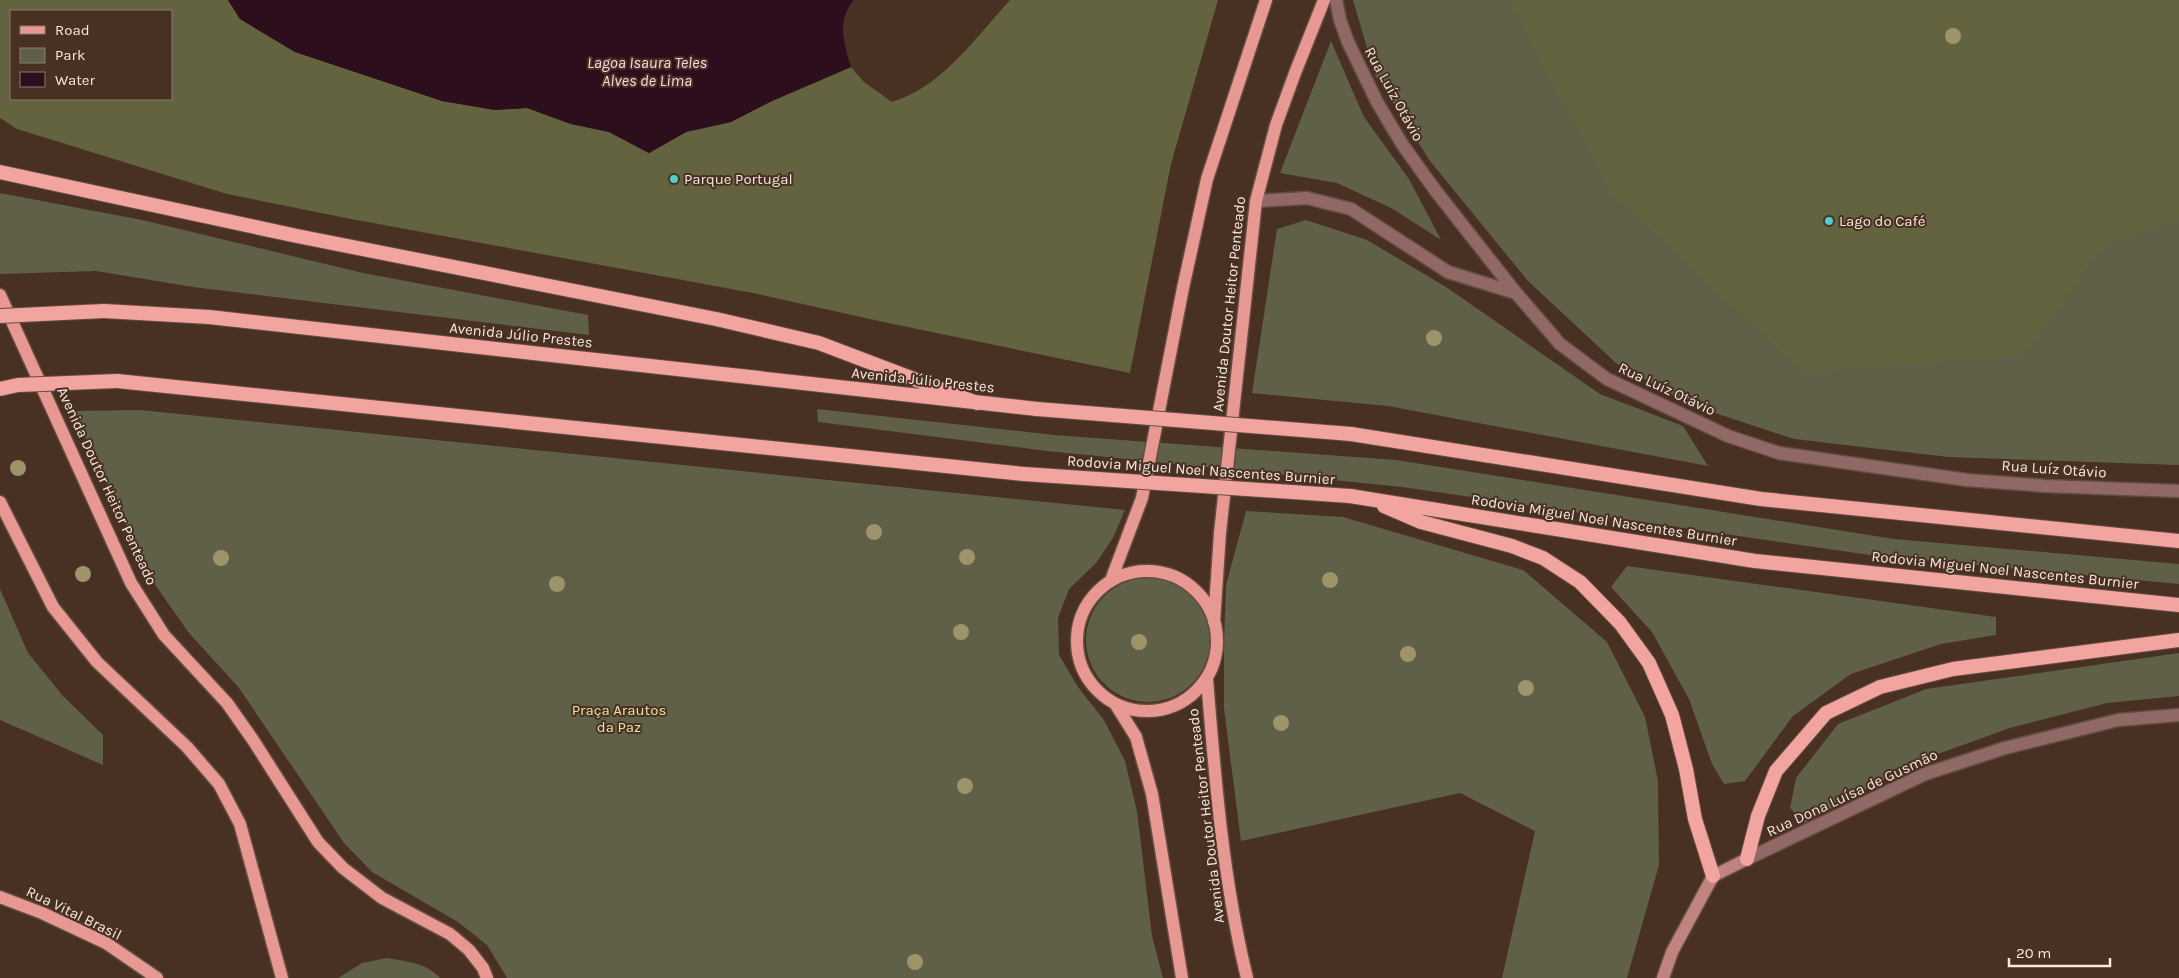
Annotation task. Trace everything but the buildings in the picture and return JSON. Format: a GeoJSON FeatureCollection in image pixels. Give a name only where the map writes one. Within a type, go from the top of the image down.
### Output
{"type":"FeatureCollection","features":[{"type":"Feature","properties":{"kind":"highway"},"geometry":{"type":"LineString","coordinates":[[0,172],[307,238],[716,318],[819,342],[977,403]]}},
{"type":"Feature","properties":{"kind":"highway","name":"Avenida Júlio Prestes"},"geometry":{"type":"LineString","coordinates":[[0,316],[104,311],[209,317],[977,403],[1351,434],[1761,499],[2179,541]]}},
{"type":"Feature","properties":{"kind":"highway","name":"Rodovia Miguel Noel Nascentes Burnier"},"geometry":{"type":"LineString","coordinates":[[0,389],[18,385],[117,381],[1024,474],[1350,496],[1461,512],[1755,561],[2179,605]]}},
{"type":"Feature","properties":{"kind":"highway"},"geometry":{"type":"LineString","coordinates":[[1367,499],[1421,522],[1512,546],[1543,558],[1580,582],[1620,623],[1649,663],[1672,714],[1686,769],[1695,819],[1713,876]]}},
{"type":"Feature","properties":{"kind":"highway"},"geometry":{"type":"LineString","coordinates":[[1747,859],[1758,816],[1776,771],[1826,713],[1880,687],[1952,669],[2179,640]]}},
{"type":"Feature","properties":{"kind":"main road"},"geometry":{"type":"LineString","coordinates":[[1112,580],[1142,498],[1183,288],[1207,179],[1266,0]]}},
{"type":"Feature","properties":{"kind":"main road","name":"Avenida Doutor Heitor Penteado"},"geometry":{"type":"LineString","coordinates":[[1214,622],[1220,533],[1256,201],[1276,125],[1294,73],[1324,0]]}},
{"type":"Feature","properties":{"kind":"main road","name":"Avenida Doutor Heitor Penteado"},"geometry":{"type":"LineString","coordinates":[[0,295],[131,583],[164,635],[227,703],[318,842],[343,868],[382,898],[450,934],[469,950],[484,968],[487,978]]}},
{"type":"Feature","properties":{"kind":"main road"},"geometry":{"type":"LineString","coordinates":[[0,502],[53,607],[97,662],[187,747],[219,784],[240,824],[282,978]]}},
{"type":"Feature","properties":{"kind":"main road"},"geometry":{"type":"LineString","coordinates":[[1134,571],[1158,571],[1180,579],[1200,594],[1212,614],[1214,622],[1218,638],[1216,659],[1207,679],[1194,694],[1176,706],[1156,712],[1136,712],[1116,705],[1098,692],[1085,675],[1077,655],[1077,632],[1083,611],[1094,594],[1112,580],[1134,571]]}},
{"type":"Feature","properties":{"kind":"main road","name":"Avenida Doutor Heitor Penteado"},"geometry":{"type":"LineString","coordinates":[[1207,679],[1225,858],[1234,923],[1247,978]]}},
{"type":"Feature","properties":{"kind":"main road"},"geometry":{"type":"LineString","coordinates":[[1116,705],[1136,736],[1152,794],[1182,978]]}},
{"type":"Feature","properties":{"kind":"main road","name":"Rua Dona Luísa de Gusmão"},"geometry":{"type":"LineString","coordinates":[[1713,876],[1747,859]]}},
{"type":"Feature","properties":{"kind":"main road"},"geometry":{"type":"LineString","coordinates":[[1663,978],[1672,952],[1713,876]]}},
{"type":"Feature","properties":{"kind":"main road","name":"Rua Vital Brasil"},"geometry":{"type":"LineString","coordinates":[[0,897],[42,913],[106,943],[157,978]]}},
{"type":"Feature","properties":{"kind":"street","name":"Rua Luíz Otávio"},"geometry":{"type":"LineString","coordinates":[[1336,0],[1342,27],[1360,68],[1377,102],[1402,144],[1456,219],[1560,344],[1607,378],[1728,436],[1779,453],[1967,480],[2046,486],[2179,491]]}},
{"type":"Feature","properties":{"kind":"street"},"geometry":{"type":"LineString","coordinates":[[1256,201],[1308,198],[1351,209],[1448,272],[1516,293]]}},
{"type":"Feature","properties":{"kind":"street","name":"Rua Dona Luísa de Gusmão"},"geometry":{"type":"LineString","coordinates":[[1747,859],[1925,774],[2005,748],[2118,720],[2179,715]]}},
{"type":"Feature","properties":{"kind":"green space","name":"Lago do Café"},"geometry":{"type":"Polygon","coordinates":[[[1353,0],[2179,0],[2179,465],[1948,457],[1794,439],[1691,405],[1616,363],[1528,281],[1430,161],[1375,75],[1353,0]]]}},
{"type":"Feature","properties":{"kind":"green space"},"geometry":{"type":"Polygon","coordinates":[[[1331,41],[1364,117],[1409,179],[1441,240],[1393,209],[1337,183],[1280,173],[1331,41]]]}},
{"type":"Feature","properties":{"kind":"green space"},"geometry":{"type":"Polygon","coordinates":[[[0,193],[142,220],[363,273],[588,315],[589,335],[193,287],[96,271],[0,274],[0,193]]]}},
{"type":"Feature","properties":{"kind":"green space"},"geometry":{"type":"Polygon","coordinates":[[[1306,220],[1367,240],[1446,287],[1600,394],[1683,426],[1708,466],[1388,406],[1252,393],[1277,229],[1306,220]]]}},
{"type":"Feature","properties":{"kind":"green space"},"geometry":{"type":"Polygon","coordinates":[[[817,409],[1054,435],[1396,460],[1894,539],[2179,564],[2179,584],[1870,555],[1402,487],[1047,451],[818,422],[817,409]]]}},
{"type":"Feature","properties":{"kind":"green space","name":"Praça Arautos da Paz"},"geometry":{"type":"Polygon","coordinates":[[[140,410],[1125,510],[1113,538],[1096,563],[1069,589],[1058,618],[1059,655],[1078,687],[1104,720],[1125,761],[1137,811],[1152,936],[1163,978],[507,978],[487,945],[458,922],[372,872],[344,843],[239,688],[189,633],[151,579],[73,411],[140,410]]]}},
{"type":"Feature","properties":{"kind":"green space"},"geometry":{"type":"Polygon","coordinates":[[[1246,511],[1343,517],[1523,570],[1607,642],[1645,717],[1658,781],[1659,865],[1627,978],[1502,978],[1535,831],[1460,793],[1241,841],[1224,709],[1224,643],[1226,585],[1246,511]]]}},
{"type":"Feature","properties":{"kind":"green space"},"geometry":{"type":"Polygon","coordinates":[[[1627,566],[1996,617],[1996,635],[1941,644],[1851,674],[1793,716],[1745,781],[1724,784],[1712,764],[1689,699],[1652,632],[1611,587],[1627,566]]]}},
{"type":"Feature","properties":{"kind":"green space"},"geometry":{"type":"Polygon","coordinates":[[[1148,578],[1172,582],[1192,596],[1206,616],[1210,640],[1206,664],[1192,684],[1172,698],[1148,702],[1124,698],[1104,684],[1090,664],[1086,640],[1090,616],[1104,596],[1124,582],[1148,578]]]}},
{"type":"Feature","properties":{"kind":"green space"},"geometry":{"type":"Polygon","coordinates":[[[0,589],[28,653],[63,696],[103,735],[103,765],[0,720],[0,589]]]}},
{"type":"Feature","properties":{"kind":"green space"},"geometry":{"type":"Polygon","coordinates":[[[2179,653],[2179,696],[2107,703],[2010,728],[1935,755],[1875,784],[1805,823],[1790,808],[1796,778],[1838,724],[1926,689],[2179,653]]]}},
{"type":"Feature","properties":{"kind":"green space"},"geometry":{"type":"Polygon","coordinates":[[[387,958],[422,966],[440,978],[338,978],[362,963],[387,958]]]}},
{"type":"Feature","properties":{"kind":"shaded area","name":"Parque Portugal"},"geometry":{"type":"Polygon","coordinates":[[[0,0],[228,0],[240,19],[295,52],[442,101],[495,110],[527,108],[571,124],[609,132],[649,153],[686,132],[731,122],[772,101],[851,67],[864,82],[892,102],[910,95],[943,73],[971,45],[1010,0],[1218,0],[1171,164],[1130,373],[753,293],[351,219],[227,194],[17,129],[0,118],[0,0]]]}},
{"type":"Feature","properties":{"kind":"shaded area","name":"Lago do Café"},"geometry":{"type":"Polygon","coordinates":[[[1509,0],[2179,0],[2179,218],[2104,246],[2024,355],[1803,372],[1611,193],[1509,0]]]}},
{"type":"Feature","properties":{"kind":"water","name":"Lagoa Isaura Teles Alves de Lima"},"geometry":{"type":"Polygon","coordinates":[[[228,0],[854,0],[848,8],[843,24],[844,41],[851,67],[772,101],[731,122],[686,132],[649,153],[609,132],[571,124],[527,108],[495,110],[442,101],[295,52],[240,19],[228,0]]]}},
{"type":"Feature","properties":{"kind":"place","name":"Parque Portugal"},"geometry":{"type":"Point","coordinates":[674,179]}},
{"type":"Feature","properties":{"kind":"place","name":"Lago do Café"},"geometry":{"type":"Point","coordinates":[1829,221]}}]}
